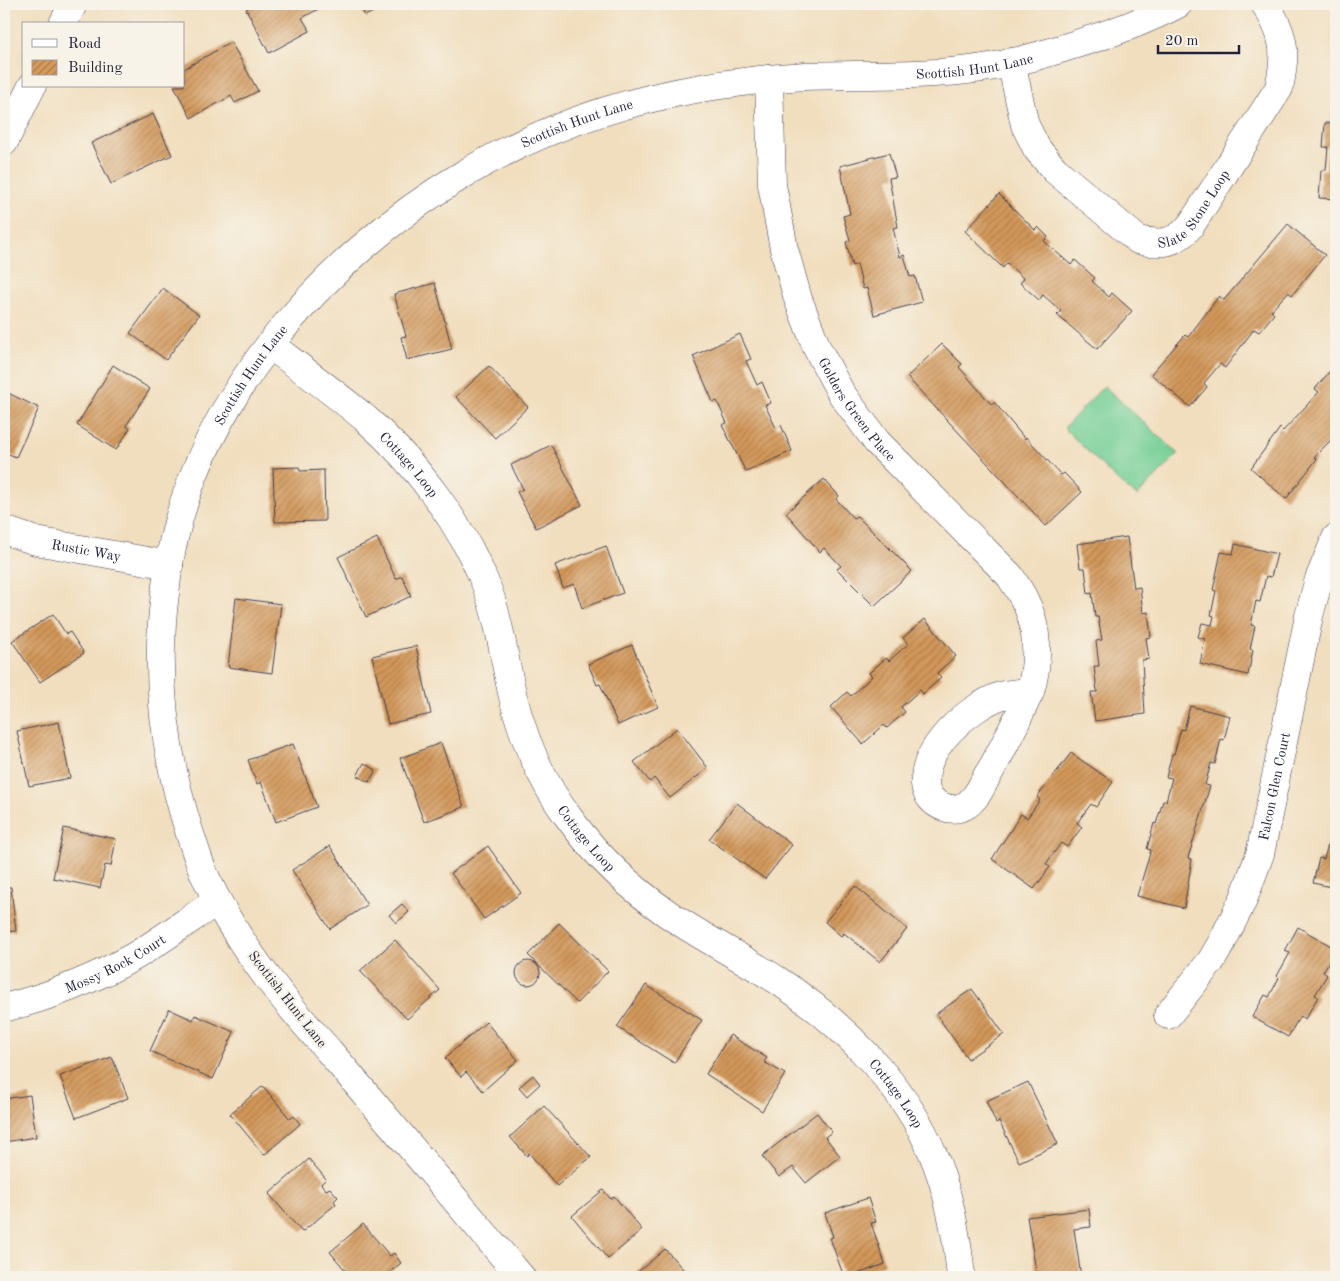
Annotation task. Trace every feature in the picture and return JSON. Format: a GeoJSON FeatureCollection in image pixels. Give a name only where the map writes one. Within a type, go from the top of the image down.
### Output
{"type":"FeatureCollection","features":[{"type":"Feature","properties":{"kind":"street"},"geometry":{"type":"LineString","coordinates":[[64,22],[73,4]]}},
{"type":"Feature","properties":{"kind":"street","name":"Scottish Hunt Lane"},"geometry":{"type":"LineString","coordinates":[[521,1277],[329,1050],[301,1020],[258,965],[217,901],[202,871],[180,802],[167,742],[161,681],[162,623],[169,565],[186,496],[198,463],[209,441],[241,386],[270,344],[330,278],[378,234],[420,202],[465,174],[496,157],[572,122],[638,102],[706,87],[804,76],[901,74],[984,68],[1038,56],[1105,35],[1178,4]]}},
{"type":"Feature","properties":{"kind":"street","name":"Slate Stone Loop"},"geometry":{"type":"LineString","coordinates":[[1011,62],[1025,125],[1037,149],[1055,170],[1138,240],[1154,244],[1170,242],[1185,233],[1191,225],[1279,88],[1284,65],[1282,41],[1275,19],[1265,4]]}},
{"type":"Feature","properties":{"kind":"street","name":"Golders Green Place"},"geometry":{"type":"LineString","coordinates":[[769,79],[772,185],[784,249],[798,299],[817,348],[841,393],[877,442],[1010,576],[1025,600],[1034,627],[1036,655],[1030,692]]}},
{"type":"Feature","properties":{"kind":"street"},"geometry":{"type":"LineString","coordinates":[[4,142],[31,88]]}},
{"type":"Feature","properties":{"kind":"street","name":"Cottage Loop"},"geometry":{"type":"LineString","coordinates":[[270,344],[366,420],[407,461],[442,506],[467,545],[486,585],[500,631],[513,698],[528,744],[549,788],[571,822],[601,856],[642,895],[670,915],[779,982],[823,1014],[855,1043],[898,1092],[916,1119],[933,1154],[949,1201],[957,1239],[961,1277]]}},
{"type":"Feature","properties":{"kind":"street","name":"Rustic Way"},"geometry":{"type":"LineString","coordinates":[[4,530],[36,541],[169,565]]}},
{"type":"Feature","properties":{"kind":"street","name":"Falcon Glen Court"},"geometry":{"type":"LineString","coordinates":[[1168,1015],[1211,961],[1221,944],[1243,900],[1260,854],[1309,616],[1319,579],[1336,538]]}},
{"type":"Feature","properties":{"kind":"street","name":"Mossy Rock Court"},"geometry":{"type":"LineString","coordinates":[[4,1008],[29,1002],[84,982],[135,955],[217,901]]}},
{"type":"Feature","properties":{"kind":"green space"},"geometry":{"type":"Polygon","coordinates":[[[1104,386],[1178,454],[1137,496],[1117,480],[1064,428],[1104,386]]]}},
{"type":"Feature","properties":{"kind":"building"},"geometry":{"type":"Polygon","coordinates":[[[256,4],[323,4],[324,6],[302,18],[310,31],[269,53],[246,9],[256,4]]]}},
{"type":"Feature","properties":{"kind":"building"},"geometry":{"type":"Polygon","coordinates":[[[359,4],[390,4],[365,16],[359,4]]]}},
{"type":"Feature","properties":{"kind":"building"},"geometry":{"type":"Polygon","coordinates":[[[725,4],[773,4],[773,5],[726,7],[725,4]]]}},
{"type":"Feature","properties":{"kind":"building"},"geometry":{"type":"Polygon","coordinates":[[[231,42],[258,91],[235,103],[231,96],[191,118],[175,88],[185,88],[185,68],[231,42]]]}},
{"type":"Feature","properties":{"kind":"building"},"geometry":{"type":"Polygon","coordinates":[[[1333,97],[1336,97],[1336,199],[1319,198],[1321,170],[1326,170],[1328,147],[1323,147],[1325,123],[1331,123],[1333,97]]]}},
{"type":"Feature","properties":{"kind":"building"},"geometry":{"type":"Polygon","coordinates":[[[153,114],[172,155],[111,184],[91,143],[153,114]]]}},
{"type":"Feature","properties":{"kind":"building"},"geometry":{"type":"Polygon","coordinates":[[[889,153],[896,177],[889,178],[898,227],[893,228],[900,257],[904,255],[910,277],[915,276],[922,302],[874,315],[867,288],[863,289],[857,264],[852,266],[846,242],[850,240],[843,216],[850,214],[840,166],[889,153]]]}},
{"type":"Feature","properties":{"kind":"building"},"geometry":{"type":"Polygon","coordinates":[[[999,194],[1035,230],[1038,227],[1048,237],[1044,241],[1071,265],[1075,260],[1095,278],[1092,281],[1109,297],[1112,293],[1132,311],[1097,349],[1057,315],[1061,311],[1043,295],[1039,300],[1020,283],[1024,279],[1007,263],[1003,268],[965,231],[999,194]]]}},
{"type":"Feature","properties":{"kind":"building"},"geometry":{"type":"Polygon","coordinates":[[[1288,224],[1325,255],[1292,295],[1288,292],[1271,311],[1274,314],[1259,332],[1254,329],[1225,368],[1220,364],[1204,383],[1207,387],[1190,407],[1151,374],[1185,335],[1188,337],[1219,296],[1224,300],[1288,224]]]}},
{"type":"Feature","properties":{"kind":"building"},"geometry":{"type":"Polygon","coordinates":[[[435,283],[452,349],[407,360],[401,337],[406,336],[394,294],[435,283]]]}},
{"type":"Feature","properties":{"kind":"building"},"geometry":{"type":"Polygon","coordinates":[[[163,288],[199,315],[166,360],[130,333],[163,288]]]}},
{"type":"Feature","properties":{"kind":"building"},"geometry":{"type":"Polygon","coordinates":[[[740,334],[751,359],[746,361],[757,385],[762,382],[771,403],[765,405],[776,428],[781,425],[792,451],[746,472],[722,425],[727,423],[717,401],[713,402],[693,356],[740,334]]]}},
{"type":"Feature","properties":{"kind":"building"},"geometry":{"type":"Polygon","coordinates":[[[942,344],[962,364],[959,367],[991,404],[994,402],[1025,439],[1026,437],[1061,475],[1064,473],[1082,492],[1046,526],[907,377],[942,344]]]}},
{"type":"Feature","properties":{"kind":"building"},"geometry":{"type":"Polygon","coordinates":[[[113,365],[150,389],[126,426],[130,428],[116,450],[77,425],[113,365]]]}},
{"type":"Feature","properties":{"kind":"building"},"geometry":{"type":"Polygon","coordinates":[[[489,366],[528,407],[495,438],[456,397],[489,366]]]}},
{"type":"Feature","properties":{"kind":"building"},"geometry":{"type":"Polygon","coordinates":[[[1336,369],[1336,435],[1314,457],[1317,459],[1286,499],[1251,468],[1280,428],[1283,431],[1319,392],[1315,389],[1330,371],[1332,373],[1336,369]]]}},
{"type":"Feature","properties":{"kind":"building"},"geometry":{"type":"Polygon","coordinates":[[[4,391],[39,408],[16,457],[4,452],[4,391]]]}},
{"type":"Feature","properties":{"kind":"building"},"geometry":{"type":"Polygon","coordinates":[[[551,445],[582,505],[536,528],[517,492],[523,489],[511,465],[551,445]]]}},
{"type":"Feature","properties":{"kind":"building"},"geometry":{"type":"Polygon","coordinates":[[[299,467],[300,471],[324,470],[325,521],[275,522],[273,468],[299,467]]]}},
{"type":"Feature","properties":{"kind":"building"},"geometry":{"type":"Polygon","coordinates":[[[824,479],[839,496],[836,499],[853,518],[857,516],[912,571],[874,606],[837,569],[841,566],[824,548],[820,552],[786,513],[824,479]]]}},
{"type":"Feature","properties":{"kind":"building"},"geometry":{"type":"Polygon","coordinates":[[[1127,537],[1134,588],[1140,587],[1143,613],[1148,612],[1151,637],[1146,638],[1149,659],[1142,660],[1145,714],[1095,721],[1091,692],[1097,692],[1094,666],[1099,666],[1096,641],[1102,640],[1098,617],[1095,617],[1092,593],[1088,594],[1085,568],[1080,568],[1077,544],[1127,537]]]}},
{"type":"Feature","properties":{"kind":"building"},"geometry":{"type":"Polygon","coordinates":[[[377,538],[396,579],[402,576],[411,596],[366,617],[338,557],[377,538]]]}},
{"type":"Feature","properties":{"kind":"building"},"geometry":{"type":"Polygon","coordinates":[[[1235,544],[1277,554],[1271,577],[1266,576],[1260,602],[1256,601],[1251,625],[1255,626],[1250,649],[1253,650],[1248,675],[1200,664],[1205,639],[1198,637],[1202,623],[1212,625],[1214,616],[1211,615],[1216,591],[1213,590],[1221,552],[1233,554],[1235,544]]]}},
{"type":"Feature","properties":{"kind":"building"},"geometry":{"type":"Polygon","coordinates":[[[606,546],[623,593],[582,608],[574,584],[563,588],[555,565],[606,546]]]}},
{"type":"Feature","properties":{"kind":"building"},"geometry":{"type":"Polygon","coordinates":[[[236,598],[281,604],[272,673],[228,667],[236,598]]]}},
{"type":"Feature","properties":{"kind":"building"},"geometry":{"type":"Polygon","coordinates":[[[53,614],[66,634],[70,632],[84,653],[40,682],[12,641],[53,614]]]}},
{"type":"Feature","properties":{"kind":"building"},"geometry":{"type":"Polygon","coordinates":[[[925,619],[956,656],[937,673],[941,678],[923,694],[920,690],[901,707],[905,712],[887,728],[884,725],[863,744],[831,707],[847,692],[851,696],[872,676],[869,673],[886,658],[889,661],[908,644],[903,638],[925,619]]]}},
{"type":"Feature","properties":{"kind":"building"},"geometry":{"type":"Polygon","coordinates":[[[632,645],[658,707],[618,725],[600,684],[597,685],[588,664],[632,645]]]}},
{"type":"Feature","properties":{"kind":"building"},"geometry":{"type":"Polygon","coordinates":[[[416,646],[431,714],[388,724],[372,656],[416,646]]]}},
{"type":"Feature","properties":{"kind":"building"},"geometry":{"type":"Polygon","coordinates":[[[1190,706],[1230,716],[1224,740],[1221,739],[1215,764],[1211,763],[1205,785],[1210,786],[1188,858],[1192,859],[1184,908],[1137,896],[1151,850],[1147,849],[1154,823],[1156,824],[1163,801],[1166,801],[1172,778],[1166,777],[1172,754],[1174,754],[1181,729],[1184,730],[1190,706]]]}},
{"type":"Feature","properties":{"kind":"building"},"geometry":{"type":"Polygon","coordinates":[[[59,722],[70,778],[29,786],[17,731],[59,722]]]}},
{"type":"Feature","properties":{"kind":"building"},"geometry":{"type":"Polygon","coordinates":[[[677,728],[708,768],[670,798],[654,778],[650,782],[634,762],[677,728]]]}},
{"type":"Feature","properties":{"kind":"building"},"geometry":{"type":"Polygon","coordinates":[[[441,743],[464,807],[424,822],[400,758],[441,743]]]}},
{"type":"Feature","properties":{"kind":"building"},"geometry":{"type":"Polygon","coordinates":[[[293,744],[317,807],[276,822],[261,782],[257,784],[248,760],[293,744]]]}},
{"type":"Feature","properties":{"kind":"building"},"geometry":{"type":"Polygon","coordinates":[[[1071,753],[1113,782],[1096,807],[1091,804],[1077,823],[1082,827],[1067,847],[1061,843],[1046,864],[1050,867],[1034,889],[992,859],[1021,814],[1027,818],[1040,800],[1037,797],[1071,753]]]}},
{"type":"Feature","properties":{"kind":"building"},"geometry":{"type":"Polygon","coordinates":[[[364,763],[376,770],[369,782],[357,776],[364,763]]]}},
{"type":"Feature","properties":{"kind":"building"},"geometry":{"type":"Polygon","coordinates":[[[737,803],[792,845],[765,879],[709,839],[737,803]]]}},
{"type":"Feature","properties":{"kind":"building"},"geometry":{"type":"Polygon","coordinates":[[[1336,826],[1336,888],[1313,883],[1319,858],[1324,859],[1330,837],[1333,837],[1336,826]]]}},
{"type":"Feature","properties":{"kind":"building"},"geometry":{"type":"Polygon","coordinates":[[[64,828],[116,839],[111,866],[105,865],[100,888],[53,878],[64,828]]]}},
{"type":"Feature","properties":{"kind":"building"},"geometry":{"type":"Polygon","coordinates":[[[330,846],[367,905],[330,929],[292,870],[330,846]]]}},
{"type":"Feature","properties":{"kind":"building"},"geometry":{"type":"Polygon","coordinates":[[[488,846],[521,893],[484,919],[451,873],[488,846]]]}},
{"type":"Feature","properties":{"kind":"building"},"geometry":{"type":"Polygon","coordinates":[[[855,886],[907,929],[880,962],[844,933],[841,936],[825,922],[855,886]]]}},
{"type":"Feature","properties":{"kind":"building"},"geometry":{"type":"Polygon","coordinates":[[[4,887],[11,887],[16,931],[4,932],[4,887]]]}},
{"type":"Feature","properties":{"kind":"building"},"geometry":{"type":"Polygon","coordinates":[[[402,904],[409,912],[396,923],[389,915],[402,904]]]}},
{"type":"Feature","properties":{"kind":"building"},"geometry":{"type":"Polygon","coordinates":[[[559,923],[608,971],[577,1003],[528,955],[559,923]]]}},
{"type":"Feature","properties":{"kind":"building"},"geometry":{"type":"Polygon","coordinates":[[[1298,927],[1336,949],[1323,972],[1327,975],[1315,995],[1318,997],[1305,1019],[1300,1016],[1288,1037],[1252,1017],[1265,995],[1269,997],[1279,978],[1277,976],[1290,953],[1285,951],[1298,927]]]}},
{"type":"Feature","properties":{"kind":"building"},"geometry":{"type":"Polygon","coordinates":[[[395,940],[440,990],[407,1019],[360,971],[395,940]]]}},
{"type":"Feature","properties":{"kind":"building"},"geometry":{"type":"Polygon","coordinates":[[[528,961],[536,965],[540,973],[536,981],[528,985],[520,981],[516,973],[520,965],[528,961]]]}},
{"type":"Feature","properties":{"kind":"building"},"geometry":{"type":"Polygon","coordinates":[[[646,985],[702,1020],[674,1063],[617,1027],[646,985]]]}},
{"type":"Feature","properties":{"kind":"building"},"geometry":{"type":"Polygon","coordinates":[[[972,989],[1004,1034],[968,1059],[936,1014],[972,989]]]}},
{"type":"Feature","properties":{"kind":"building"},"geometry":{"type":"Polygon","coordinates":[[[169,1009],[193,1020],[195,1015],[234,1032],[213,1079],[150,1051],[169,1009]]]}},
{"type":"Feature","properties":{"kind":"building"},"geometry":{"type":"Polygon","coordinates":[[[486,1022],[518,1060],[483,1091],[466,1072],[461,1077],[445,1058],[486,1022]]]}},
{"type":"Feature","properties":{"kind":"building"},"geometry":{"type":"Polygon","coordinates":[[[730,1035],[767,1058],[764,1062],[785,1074],[762,1111],[706,1074],[730,1035]]]}},
{"type":"Feature","properties":{"kind":"building"},"geometry":{"type":"Polygon","coordinates":[[[112,1057],[128,1098],[76,1118],[60,1076],[112,1057]]]}},
{"type":"Feature","properties":{"kind":"building"},"geometry":{"type":"Polygon","coordinates":[[[533,1075],[540,1084],[527,1096],[519,1087],[533,1075]]]}},
{"type":"Feature","properties":{"kind":"building"},"geometry":{"type":"Polygon","coordinates":[[[1028,1082],[1058,1144],[1019,1162],[999,1121],[996,1123],[986,1101],[1028,1082]]]}},
{"type":"Feature","properties":{"kind":"building"},"geometry":{"type":"Polygon","coordinates":[[[263,1086],[290,1119],[294,1116],[300,1124],[264,1155],[230,1114],[263,1086]]]}},
{"type":"Feature","properties":{"kind":"building"},"geometry":{"type":"Polygon","coordinates":[[[30,1095],[36,1137],[4,1142],[4,1099],[30,1095]]]}},
{"type":"Feature","properties":{"kind":"building"},"geometry":{"type":"Polygon","coordinates":[[[544,1106],[591,1157],[557,1186],[529,1153],[527,1156],[510,1137],[544,1106]]]}},
{"type":"Feature","properties":{"kind":"building"},"geometry":{"type":"Polygon","coordinates":[[[817,1113],[832,1132],[825,1137],[840,1156],[806,1183],[793,1167],[779,1177],[762,1156],[817,1113]]]}},
{"type":"Feature","properties":{"kind":"building"},"geometry":{"type":"Polygon","coordinates":[[[309,1159],[326,1179],[321,1184],[326,1190],[330,1188],[338,1197],[334,1201],[336,1204],[302,1232],[269,1194],[309,1159]]]}},
{"type":"Feature","properties":{"kind":"building"},"geometry":{"type":"Polygon","coordinates":[[[603,1190],[611,1199],[614,1196],[642,1230],[608,1259],[572,1216],[603,1190]]]}},
{"type":"Feature","properties":{"kind":"building"},"geometry":{"type":"Polygon","coordinates":[[[868,1198],[876,1222],[871,1223],[885,1264],[849,1277],[844,1277],[830,1238],[833,1237],[825,1213],[868,1198]]]}},
{"type":"Feature","properties":{"kind":"building"},"geometry":{"type":"Polygon","coordinates":[[[1089,1209],[1091,1227],[1074,1229],[1081,1277],[1037,1277],[1027,1217],[1089,1209]]]}},
{"type":"Feature","properties":{"kind":"building"},"geometry":{"type":"Polygon","coordinates":[[[363,1224],[390,1256],[394,1253],[401,1263],[384,1277],[351,1277],[330,1252],[363,1224]]]}},
{"type":"Feature","properties":{"kind":"building"},"geometry":{"type":"Polygon","coordinates":[[[665,1249],[690,1277],[632,1277],[665,1249]]]}}]}
